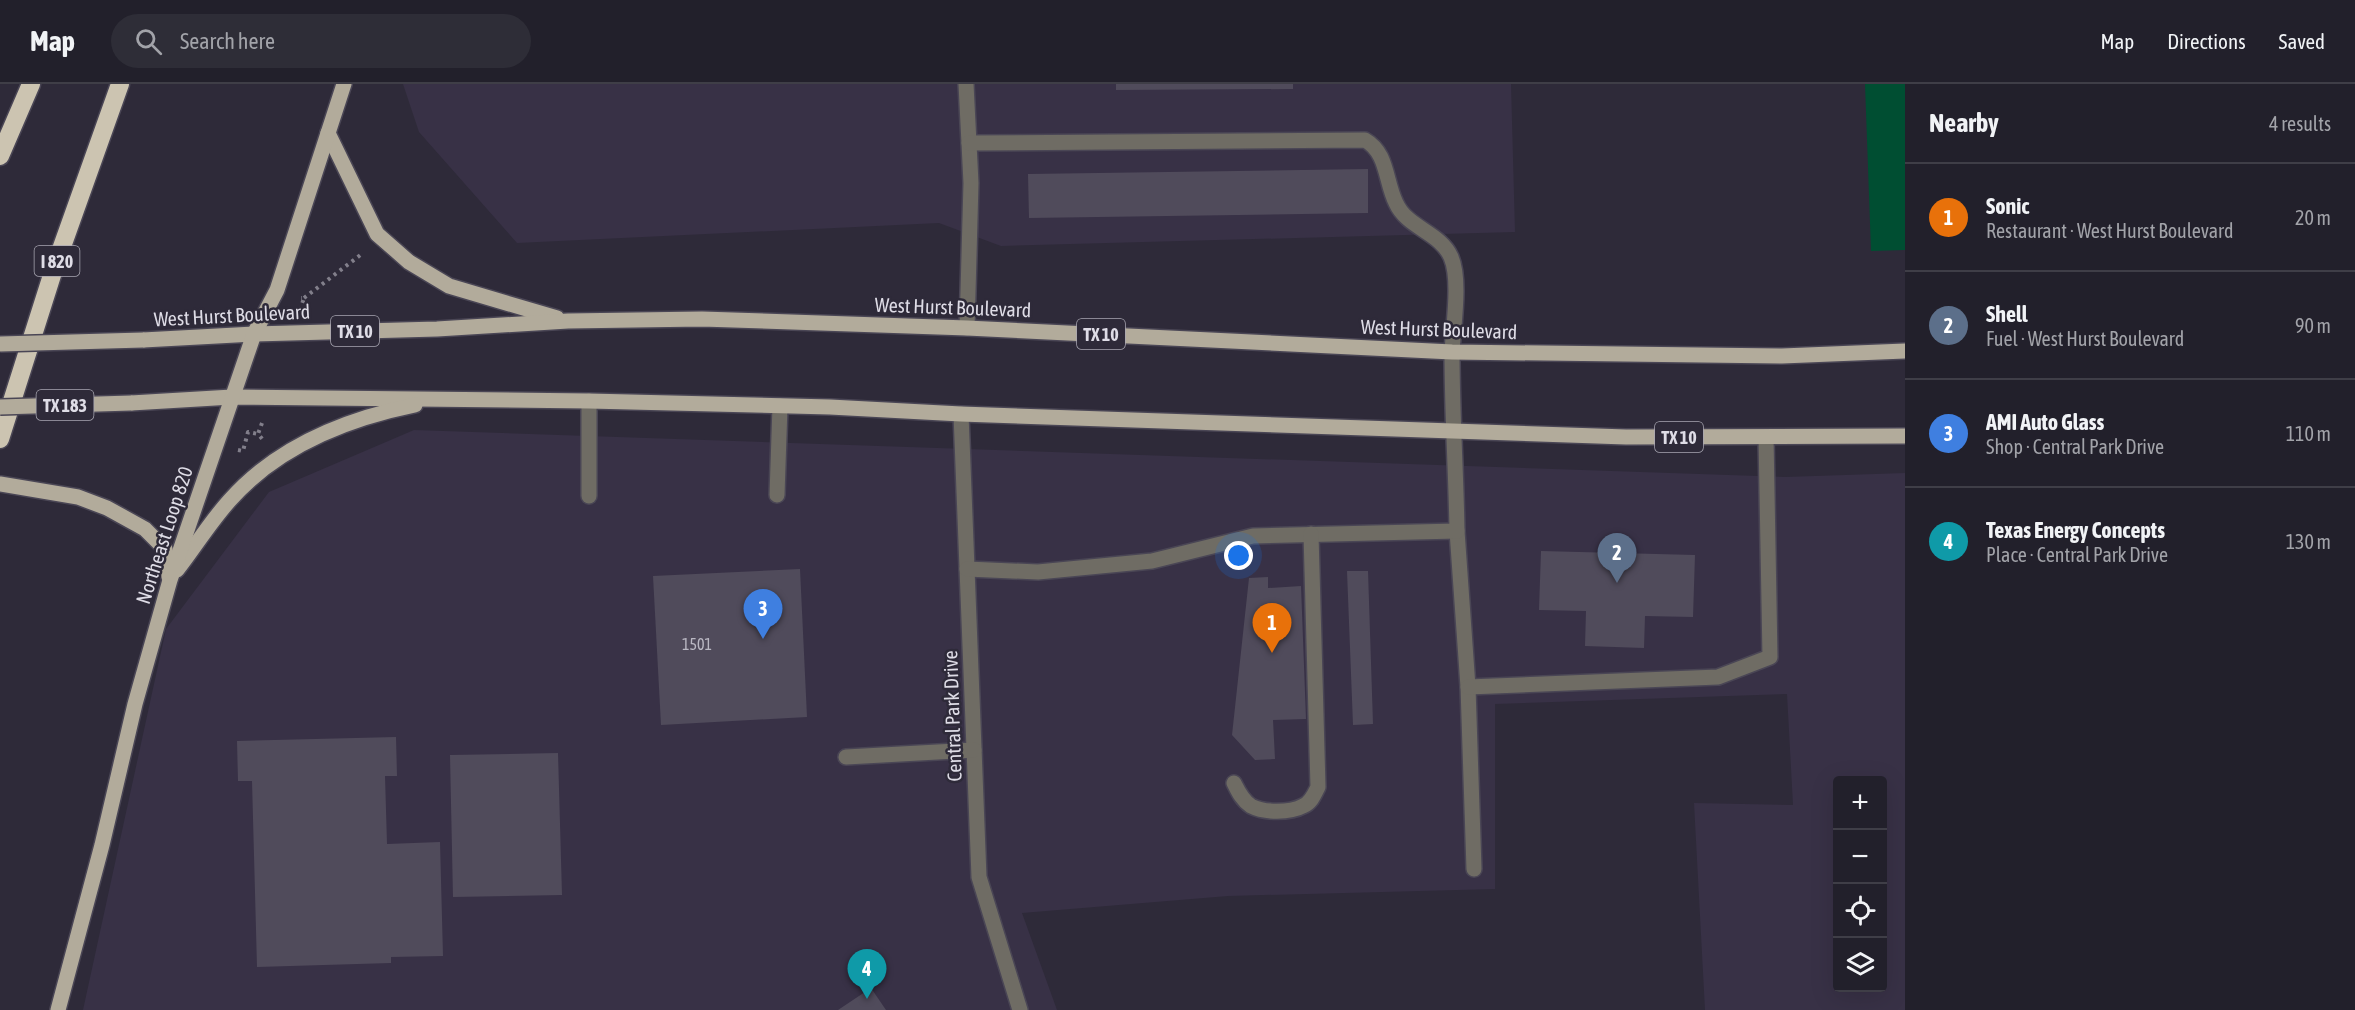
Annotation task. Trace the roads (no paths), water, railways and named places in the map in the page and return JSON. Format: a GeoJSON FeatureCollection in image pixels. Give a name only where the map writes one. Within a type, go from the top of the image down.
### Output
{"type":"FeatureCollection","features":[{"type":"Feature","properties":{"kind":"highway"},"geometry":{"type":"LineString","coordinates":[[0,156],[31,84]]}},
{"type":"Feature","properties":{"kind":"highway","name":"I 820"},"geometry":{"type":"LineString","coordinates":[[0,439],[53,272],[120,84]]}},
{"type":"Feature","properties":{"kind":"main road","name":"Northeast Loop 820"},"geometry":{"type":"LineString","coordinates":[[58,1010],[102,846],[135,704],[170,580],[254,333],[278,290],[344,84]]}},
{"type":"Feature","properties":{"kind":"main road"},"geometry":{"type":"LineString","coordinates":[[328,133],[377,234],[409,262],[449,286],[568,321]]}},
{"type":"Feature","properties":{"kind":"main road","name":"West Hurst Boulevard"},"geometry":{"type":"LineString","coordinates":[[0,344],[143,340],[254,333],[437,329],[568,321],[702,319],[967,328],[1452,352],[1782,356],[1905,351]]}},
{"type":"Feature","properties":{"kind":"main road","name":"TX 10"},"geometry":{"type":"LineString","coordinates":[[232,397],[780,406],[1626,437],[1905,436]]}},
{"type":"Feature","properties":{"kind":"main road","name":"TX 183"},"geometry":{"type":"LineString","coordinates":[[0,407],[232,397]]}},
{"type":"Feature","properties":{"kind":"main road"},"geometry":{"type":"LineString","coordinates":[[170,580],[230,500],[252,478],[297,446],[347,424],[412,406],[445,400]]}},
{"type":"Feature","properties":{"kind":"main road"},"geometry":{"type":"LineString","coordinates":[[0,484],[78,496],[107,508],[145,529],[165,549],[170,580]]}},
{"type":"Feature","properties":{"kind":"street"},"geometry":{"type":"LineString","coordinates":[[966,84],[971,183],[967,328]]}},
{"type":"Feature","properties":{"kind":"street"},"geometry":{"type":"LineString","coordinates":[[969,143],[1365,140],[1376,146],[1382,156],[1397,206],[1409,220],[1443,244],[1451,256],[1455,273],[1452,352],[1457,531],[1468,687],[1474,869]]}},
{"type":"Feature","properties":{"kind":"street"},"geometry":{"type":"LineString","coordinates":[[589,402],[589,496]]}},
{"type":"Feature","properties":{"kind":"street"},"geometry":{"type":"LineString","coordinates":[[777,495],[780,406]]}},
{"type":"Feature","properties":{"kind":"street","name":"Central Park Drive"},"geometry":{"type":"LineString","coordinates":[[961,414],[979,877],[1020,1010]]}},
{"type":"Feature","properties":{"kind":"street"},"geometry":{"type":"LineString","coordinates":[[1468,687],[1718,677],[1770,657],[1766,437]]}},
{"type":"Feature","properties":{"kind":"street"},"geometry":{"type":"LineString","coordinates":[[967,569],[1038,572],[1093,568],[1152,561],[1252,536],[1457,531]]}},
{"type":"Feature","properties":{"kind":"street"},"geometry":{"type":"LineString","coordinates":[[1234,783],[1242,799],[1252,807],[1268,811],[1304,806],[1313,798],[1318,788],[1311,534]]}},
{"type":"Feature","properties":{"kind":"street"},"geometry":{"type":"LineString","coordinates":[[846,757],[974,750]]}},
{"type":"Feature","properties":{"kind":"place","name":"Shell"},"geometry":{"type":"Point","coordinates":[1617,583]}},
{"type":"Feature","properties":{"kind":"place","name":"AMI Auto Glass"},"geometry":{"type":"Point","coordinates":[763,639]}},
{"type":"Feature","properties":{"kind":"place","name":"Sonic"},"geometry":{"type":"Point","coordinates":[1272,653]}},
{"type":"Feature","properties":{"kind":"place","name":"Texas Energy Concepts"},"geometry":{"type":"Point","coordinates":[867,999]}}]}
